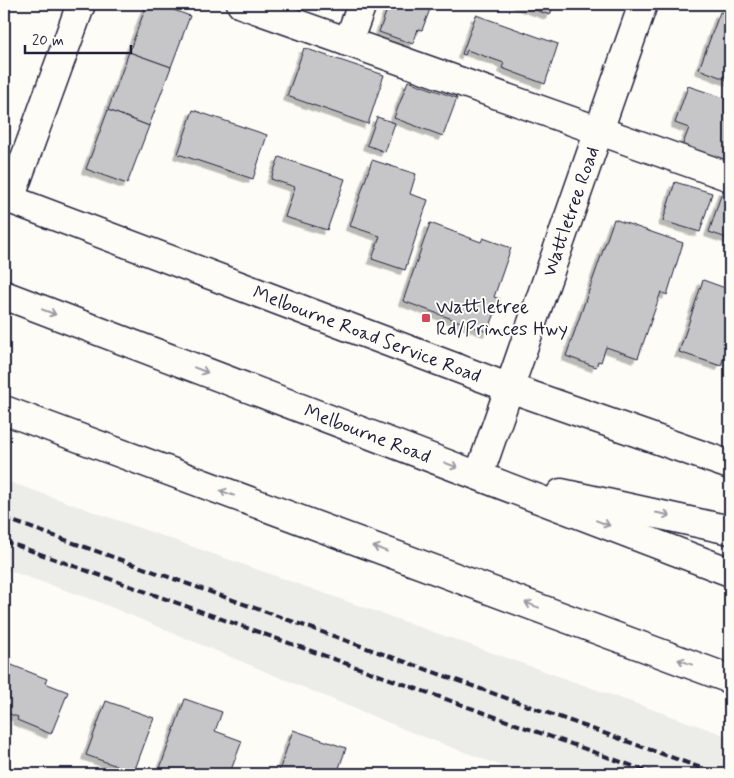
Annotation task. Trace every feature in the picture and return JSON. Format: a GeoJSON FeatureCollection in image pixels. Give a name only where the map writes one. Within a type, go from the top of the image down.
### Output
{"type":"FeatureCollection","features":[{"type":"Feature","properties":{"kind":"main road"},"geometry":{"type":"LineString","coordinates":[[7,198],[81,4]]}},
{"type":"Feature","properties":{"kind":"main road"},"geometry":{"type":"LineString","coordinates":[[241,4],[730,177]]}},
{"type":"Feature","properties":{"kind":"main road"},"geometry":{"type":"LineString","coordinates":[[348,42],[362,4]]}},
{"type":"Feature","properties":{"kind":"main road","name":"Wattletree Road"},"geometry":{"type":"LineString","coordinates":[[479,475],[643,4]]}},
{"type":"Feature","properties":{"kind":"main road","name":"Melbourne Road Service Road"},"geometry":{"type":"LineString","coordinates":[[7,198],[510,388],[730,465]]}},
{"type":"Feature","properties":{"kind":"main road","name":"Melbourne Road"},"geometry":{"type":"LineString","coordinates":[[4,295],[730,572]]}},
{"type":"Feature","properties":{"kind":"main road"},"geometry":{"type":"LineString","coordinates":[[4,410],[730,679]]}},
{"type":"Feature","properties":{"kind":"main road"},"geometry":{"type":"LineString","coordinates":[[479,475],[730,530]]}},
{"type":"Feature","properties":{"kind":"shaded area"},"geometry":{"type":"Polygon","coordinates":[[[4,480],[730,737],[730,774],[523,774],[411,732],[94,600],[4,569],[4,480]]]}},
{"type":"Feature","properties":{"kind":"building"},"geometry":{"type":"Polygon","coordinates":[[[147,4],[158,4],[190,16],[171,67],[129,52],[147,4]]]}},
{"type":"Feature","properties":{"kind":"building"},"geometry":{"type":"Polygon","coordinates":[[[263,4],[299,4],[295,15],[263,4]]]}},
{"type":"Feature","properties":{"kind":"building"},"geometry":{"type":"Polygon","coordinates":[[[389,4],[432,4],[422,30],[418,29],[413,44],[379,32],[389,4]]]}},
{"type":"Feature","properties":{"kind":"building"},"geometry":{"type":"Polygon","coordinates":[[[518,4],[554,4],[550,15],[518,4]]]}},
{"type":"Feature","properties":{"kind":"building"},"geometry":{"type":"Polygon","coordinates":[[[720,12],[730,15],[730,81],[699,69],[720,12]]]}},
{"type":"Feature","properties":{"kind":"building"},"geometry":{"type":"Polygon","coordinates":[[[476,15],[558,44],[545,84],[502,68],[504,63],[467,50],[465,55],[462,54],[476,15]]]}},
{"type":"Feature","properties":{"kind":"building"},"geometry":{"type":"Polygon","coordinates":[[[304,48],[384,75],[368,124],[287,96],[304,48]]]}},
{"type":"Feature","properties":{"kind":"building"},"geometry":{"type":"Polygon","coordinates":[[[129,52],[171,67],[149,126],[108,110],[129,52]]]}},
{"type":"Feature","properties":{"kind":"building"},"geometry":{"type":"Polygon","coordinates":[[[408,81],[457,98],[443,136],[394,118],[408,81]]]}},
{"type":"Feature","properties":{"kind":"building"},"geometry":{"type":"Polygon","coordinates":[[[688,86],[730,100],[730,166],[681,149],[689,128],[675,123],[688,86]]]}},
{"type":"Feature","properties":{"kind":"building"},"geometry":{"type":"Polygon","coordinates":[[[108,110],[149,126],[127,184],[86,169],[108,110]]]}},
{"type":"Feature","properties":{"kind":"building"},"geometry":{"type":"Polygon","coordinates":[[[193,110],[267,135],[253,179],[178,154],[193,110]]]}},
{"type":"Feature","properties":{"kind":"building"},"geometry":{"type":"Polygon","coordinates":[[[377,117],[395,123],[385,152],[367,145],[377,117]]]}},
{"type":"Feature","properties":{"kind":"building"},"geometry":{"type":"Polygon","coordinates":[[[279,157],[345,179],[327,230],[285,217],[295,187],[271,179],[279,157]]]}},
{"type":"Feature","properties":{"kind":"building"},"geometry":{"type":"Polygon","coordinates":[[[372,160],[416,174],[410,194],[428,200],[405,270],[372,259],[380,236],[350,226],[372,160]]]}},
{"type":"Feature","properties":{"kind":"building"},"geometry":{"type":"Polygon","coordinates":[[[675,182],[712,193],[700,232],[663,221],[675,182]]]}},
{"type":"Feature","properties":{"kind":"building"},"geometry":{"type":"Polygon","coordinates":[[[723,189],[730,192],[730,239],[709,232],[723,189]]]}},
{"type":"Feature","properties":{"kind":"building"},"geometry":{"type":"Polygon","coordinates":[[[614,219],[683,243],[667,295],[661,292],[638,358],[606,347],[601,362],[598,361],[596,367],[566,356],[614,219]]]}},
{"type":"Feature","properties":{"kind":"building"},"geometry":{"type":"Polygon","coordinates":[[[430,223],[481,242],[483,238],[511,248],[494,297],[500,299],[488,332],[403,301],[430,223]]]}},
{"type":"Feature","properties":{"kind":"building"},"geometry":{"type":"Polygon","coordinates":[[[703,280],[728,289],[726,292],[730,293],[730,361],[723,359],[721,366],[679,352],[703,280]]]}},
{"type":"Feature","properties":{"kind":"building"},"geometry":{"type":"Polygon","coordinates":[[[4,662],[47,679],[45,683],[68,692],[51,734],[17,720],[18,717],[4,712],[4,662]]]}},
{"type":"Feature","properties":{"kind":"building"},"geometry":{"type":"Polygon","coordinates":[[[185,699],[222,712],[215,731],[242,741],[231,770],[238,774],[168,774],[159,771],[185,699]]]}},
{"type":"Feature","properties":{"kind":"building"},"geometry":{"type":"Polygon","coordinates":[[[106,701],[154,718],[134,772],[86,755],[106,701]]]}},
{"type":"Feature","properties":{"kind":"building"},"geometry":{"type":"Polygon","coordinates":[[[293,730],[346,748],[337,774],[278,774],[293,730]]]}},
{"type":"Feature","properties":{"kind":"railway"},"geometry":{"type":"LineString","coordinates":[[4,518],[718,774]]}},
{"type":"Feature","properties":{"kind":"railway"},"geometry":{"type":"LineString","coordinates":[[4,541],[655,774]]}},
{"type":"Feature","properties":{"kind":"place","name":"Wattletree Rd/Princes Hwy"},"geometry":{"type":"Point","coordinates":[426,318]}}]}
